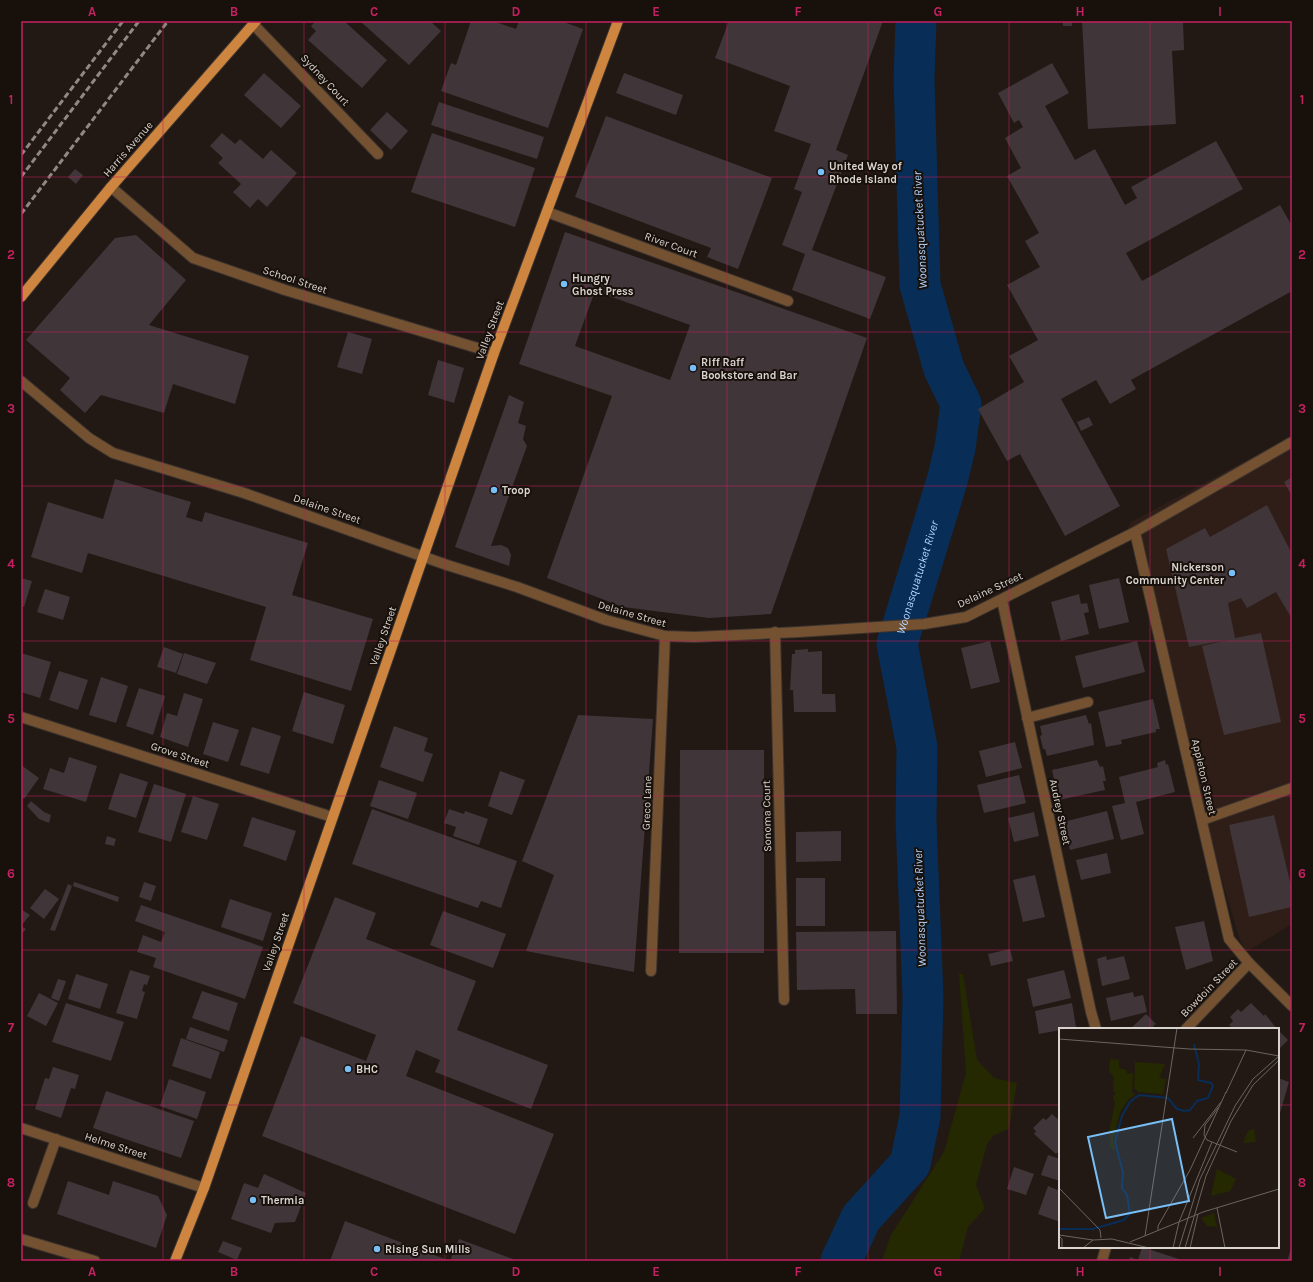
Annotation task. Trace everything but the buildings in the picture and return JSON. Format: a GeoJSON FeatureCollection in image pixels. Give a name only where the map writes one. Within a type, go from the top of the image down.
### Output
{"type":"FeatureCollection","features":[{"type":"Feature","properties":{"kind":"main road","name":"Valley Street"},"geometry":{"type":"LineString","coordinates":[[175,1261],[204,1188],[494,353],[618,21]]}},
{"type":"Feature","properties":{"kind":"main road","name":"Harris Avenue"},"geometry":{"type":"LineString","coordinates":[[21,297],[111,187],[255,23]]}},
{"type":"Feature","properties":{"kind":"street","name":"Sydney Court"},"geometry":{"type":"LineString","coordinates":[[255,23],[378,154]]}},
{"type":"Feature","properties":{"kind":"street","name":"School Street"},"geometry":{"type":"LineString","coordinates":[[111,187],[193,258],[285,290],[494,353]]}},
{"type":"Feature","properties":{"kind":"street","name":"River Court"},"geometry":{"type":"LineString","coordinates":[[546,212],[788,301]]}},
{"type":"Feature","properties":{"kind":"street","name":"Delaine Street"},"geometry":{"type":"LineString","coordinates":[[21,380],[89,438],[112,453],[244,493],[517,587],[606,620],[665,636],[694,637],[879,627],[966,617],[1135,532],[1292,442]]}},
{"type":"Feature","properties":{"kind":"street","name":"Appleton Street"},"geometry":{"type":"LineString","coordinates":[[1135,532],[1229,939],[1249,963],[1292,1006]]}},
{"type":"Feature","properties":{"kind":"street","name":"Audrey Street"},"geometry":{"type":"LineString","coordinates":[[1002,600],[1096,1028]]}},
{"type":"Feature","properties":{"kind":"street","name":"Sonoma Court"},"geometry":{"type":"LineString","coordinates":[[775,632],[784,1000]]}},
{"type":"Feature","properties":{"kind":"street","name":"Greco Lane"},"geometry":{"type":"LineString","coordinates":[[651,971],[665,636]]}},
{"type":"Feature","properties":{"kind":"street"},"geometry":{"type":"LineString","coordinates":[[1027,718],[1088,702]]}},
{"type":"Feature","properties":{"kind":"street","name":"Grove Street"},"geometry":{"type":"LineString","coordinates":[[21,717],[332,817]]}},
{"type":"Feature","properties":{"kind":"street"},"geometry":{"type":"LineString","coordinates":[[1202,820],[1292,788]]}},
{"type":"Feature","properties":{"kind":"street","name":"Bowdoin Street"},"geometry":{"type":"LineString","coordinates":[[1187,1028],[1249,963]]}},
{"type":"Feature","properties":{"kind":"street","name":"Helme Street"},"geometry":{"type":"LineString","coordinates":[[21,1128],[204,1188]]}},
{"type":"Feature","properties":{"kind":"street"},"geometry":{"type":"LineString","coordinates":[[33,1203],[56,1139]]}},
{"type":"Feature","properties":{"kind":"street"},"geometry":{"type":"LineString","coordinates":[[21,1239],[95,1261]]}},
{"type":"Feature","properties":{"kind":"street"},"geometry":{"type":"LineString","coordinates":[[1102,1261],[1106,1248]]}},
{"type":"Feature","properties":{"kind":"shaded area"},"geometry":{"type":"Polygon","coordinates":[[[1292,436],[1292,924],[1246,952],[1239,937],[1222,880],[1128,528],[1131,522],[1292,436]]]}},
{"type":"Feature","properties":{"kind":"green space"},"geometry":{"type":"Polygon","coordinates":[[[959,974],[963,974],[977,1060],[994,1078],[1017,1083],[1009,1129],[994,1135],[987,1144],[976,1185],[985,1208],[968,1227],[959,1261],[882,1261],[891,1235],[944,1152],[966,1073],[959,974]]]}},
{"type":"Feature","properties":{"kind":"waterway","name":"Woonasquatucket River"},"geometry":{"type":"LineString","coordinates":[[841,1261],[861,1218],[910,1164],[920,1117],[923,997],[916,821],[917,747],[897,644],[947,481],[955,448],[961,404],[944,369],[920,285],[914,79],[916,21]]}},
{"type":"Feature","properties":{"kind":"railway"},"geometry":{"type":"LineString","coordinates":[[21,155],[123,21]]}},
{"type":"Feature","properties":{"kind":"railway"},"geometry":{"type":"LineString","coordinates":[[21,177],[139,21]]}},
{"type":"Feature","properties":{"kind":"railway"},"geometry":{"type":"LineString","coordinates":[[21,214],[168,21]]}},
{"type":"Feature","properties":{"kind":"place","name":"United Way of Rhode Island"},"geometry":{"type":"Point","coordinates":[821,172]}},
{"type":"Feature","properties":{"kind":"place","name":"Hungry Ghost Press"},"geometry":{"type":"Point","coordinates":[564,284]}},
{"type":"Feature","properties":{"kind":"place","name":"Riff Raff Bookstore and Bar"},"geometry":{"type":"Point","coordinates":[693,368]}},
{"type":"Feature","properties":{"kind":"place","name":"Troop"},"geometry":{"type":"Point","coordinates":[494,490]}},
{"type":"Feature","properties":{"kind":"place","name":"Nickerson Community Center"},"geometry":{"type":"Point","coordinates":[1232,573]}},
{"type":"Feature","properties":{"kind":"place","name":"BHC"},"geometry":{"type":"Point","coordinates":[348,1069]}},
{"type":"Feature","properties":{"kind":"place","name":"Thermia"},"geometry":{"type":"Point","coordinates":[253,1200]}},
{"type":"Feature","properties":{"kind":"place","name":"Rising Sun Mills"},"geometry":{"type":"Point","coordinates":[377,1249]}}]}
